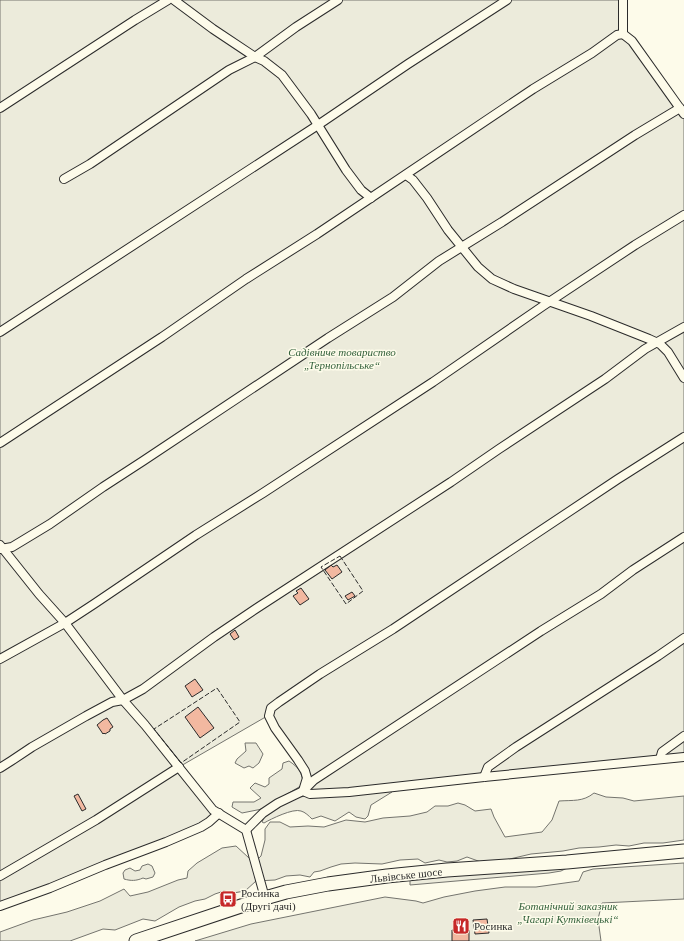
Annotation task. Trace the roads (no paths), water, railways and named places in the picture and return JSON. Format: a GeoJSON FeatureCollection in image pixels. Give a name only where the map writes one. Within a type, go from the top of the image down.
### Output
{"type":"FeatureCollection","features":[{"type":"Feature","properties":{"kind":"highway","name":"Львівське шосе"},"geometry":{"type":"LineString","coordinates":[[136,941],[265,898],[286,892],[328,884],[447,870],[567,862],[684,851]]}},
{"type":"Feature","properties":{"kind":"street"},"geometry":{"type":"LineString","coordinates":[[0,108],[168,0]]}},
{"type":"Feature","properties":{"kind":"street"},"geometry":{"type":"LineString","coordinates":[[174,0],[213,29],[255,57],[264,61],[282,75],[311,114],[346,170],[361,190],[371,198]]}},
{"type":"Feature","properties":{"kind":"street"},"geometry":{"type":"LineString","coordinates":[[64,179],[90,164],[229,70],[255,57],[296,27],[338,0]]}},
{"type":"Feature","properties":{"kind":"street"},"geometry":{"type":"LineString","coordinates":[[0,332],[507,0]]}},
{"type":"Feature","properties":{"kind":"street"},"geometry":{"type":"LineString","coordinates":[[623,0],[623,34]]}},
{"type":"Feature","properties":{"kind":"street"},"geometry":{"type":"LineString","coordinates":[[0,444],[162,337],[246,279],[317,234],[533,89],[592,53],[617,35],[623,34],[632,41],[682,111],[635,135],[439,261],[393,297],[328,338],[103,487],[50,524],[12,547],[1,548]]}},
{"type":"Feature","properties":{"kind":"street"},"geometry":{"type":"LineString","coordinates":[[406,175],[413,180],[448,230],[478,267],[492,279],[514,289],[598,319],[657,343],[668,352],[684,378]]}},
{"type":"Feature","properties":{"kind":"street"},"geometry":{"type":"LineString","coordinates":[[0,658],[65,623],[368,425],[550,301],[635,245],[684,215]]}},
{"type":"Feature","properties":{"kind":"street"},"geometry":{"type":"LineString","coordinates":[[0,768],[32,747],[112,702],[123,700],[143,689],[256,608],[451,482],[505,444],[605,379],[645,349],[684,327]]}},
{"type":"Feature","properties":{"kind":"street"},"geometry":{"type":"LineString","coordinates":[[303,791],[307,778],[305,771],[275,728],[269,716],[271,708],[320,674],[393,629],[618,479],[684,437]]}},
{"type":"Feature","properties":{"kind":"street"},"geometry":{"type":"LineString","coordinates":[[246,830],[263,813],[278,803],[303,791],[314,780],[541,631],[601,594],[633,570],[684,537]]}},
{"type":"Feature","properties":{"kind":"street"},"geometry":{"type":"LineString","coordinates":[[1,548],[65,623],[123,700],[145,724],[213,810],[246,830],[265,898]]}},
{"type":"Feature","properties":{"kind":"street"},"geometry":{"type":"LineString","coordinates":[[484,777],[488,768],[511,751],[684,638]]}},
{"type":"Feature","properties":{"kind":"street"},"geometry":{"type":"LineString","coordinates":[[660,759],[662,752],[684,736]]}},
{"type":"Feature","properties":{"kind":"street"},"geometry":{"type":"LineString","coordinates":[[303,791],[310,794],[349,792],[684,756]]}},
{"type":"Feature","properties":{"kind":"street"},"geometry":{"type":"LineString","coordinates":[[0,876],[96,820],[179,767]]}},
{"type":"Feature","properties":{"kind":"street"},"geometry":{"type":"LineString","coordinates":[[0,906],[50,888],[105,864],[202,827],[219,813]]}},
{"type":"Feature","properties":{"kind":"place","name":"Росинка (Другі дачі)"},"geometry":{"type":"Point","coordinates":[228,899]}},
{"type":"Feature","properties":{"kind":"place","name":"Росинка"},"geometry":{"type":"Point","coordinates":[461,926]}},
{"type":"Feature","properties":{"kind":"park label","name":"Садівниче товариство „Тернопільське“"},"geometry":{"type":"Point","coordinates":[342,358]}},
{"type":"Feature","properties":{"kind":"park label","name":"Ботанічний заказник „Чагарі Кутківецькі“"},"geometry":{"type":"Point","coordinates":[568,912]}}]}
